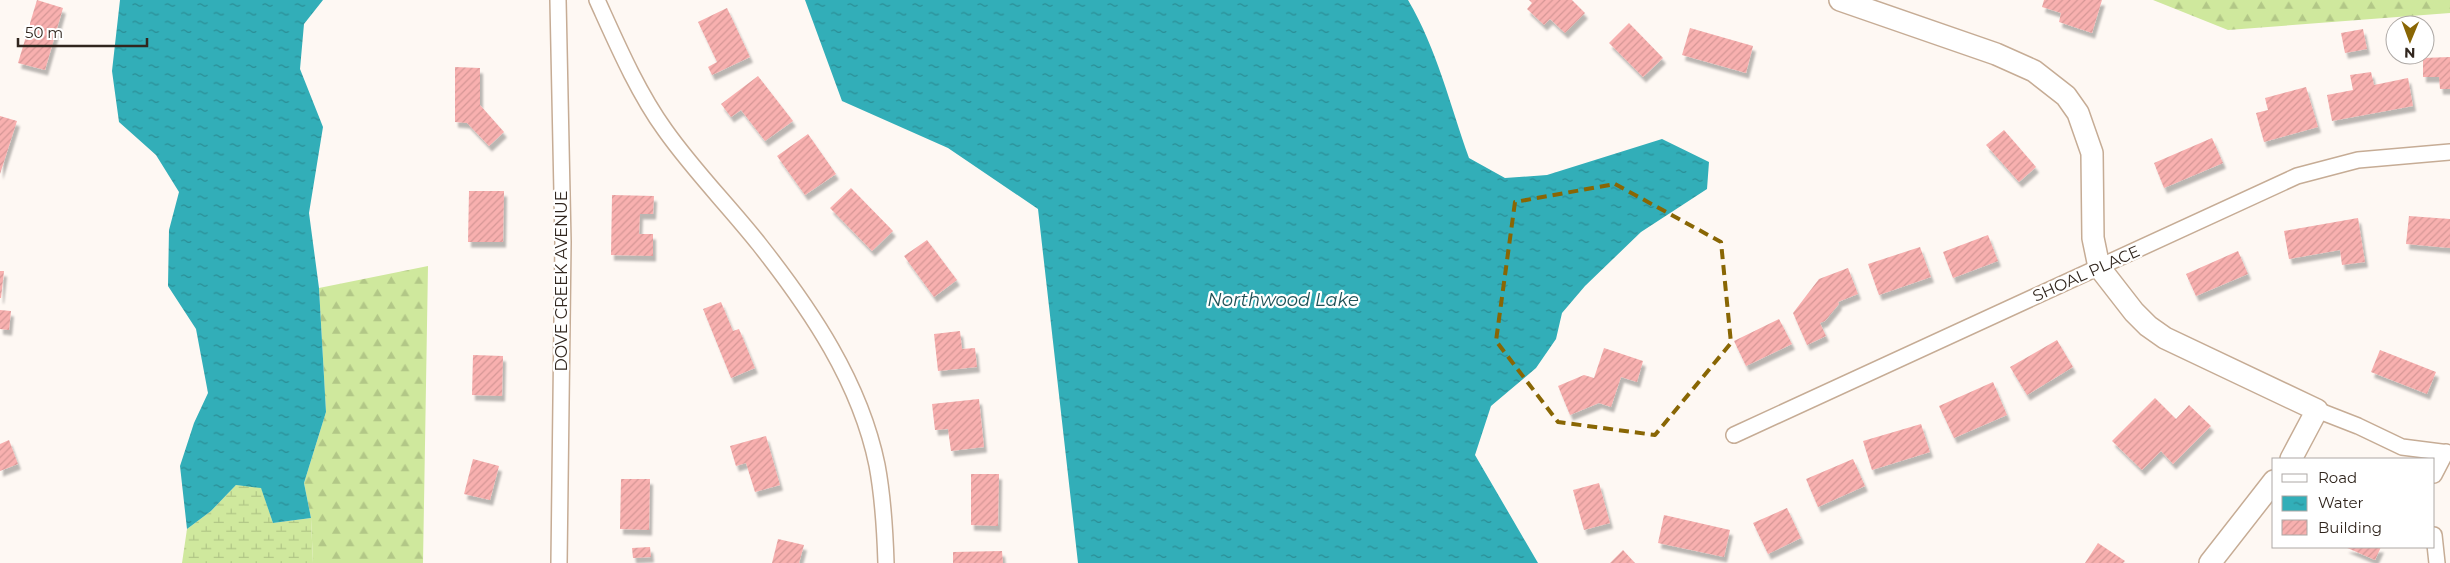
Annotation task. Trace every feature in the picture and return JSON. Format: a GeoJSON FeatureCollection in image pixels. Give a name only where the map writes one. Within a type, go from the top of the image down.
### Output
{"type":"FeatureCollection","features":[{"type":"Feature","properties":{"kind":"street","name":"DOVE CREEK AVENUE"},"geometry":{"type":"LineString","coordinates":[[558,0],[563,242],[559,563]]}},
{"type":"Feature","properties":{"kind":"street"},"geometry":{"type":"LineString","coordinates":[[597,0],[642,93],[664,129],[695,169],[758,243],[809,310],[841,363],[858,402],[876,464],[880,485],[886,563]]}},
{"type":"Feature","properties":{"kind":"street"},"geometry":{"type":"LineString","coordinates":[[1840,0],[1996,54],[2034,70],[2066,96],[2078,113],[2092,153],[2093,238],[2100,267],[2134,312],[2148,326],[2165,338],[2317,410],[2358,426],[2406,453],[2448,453]]}},
{"type":"Feature","properties":{"kind":"street","name":"SHOAL PLACE"},"geometry":{"type":"LineString","coordinates":[[1734,436],[2297,176],[2358,160],[2450,152]]}},
{"type":"Feature","properties":{"kind":"street"},"geometry":{"type":"LineString","coordinates":[[2292,458],[2317,410]]}},
{"type":"Feature","properties":{"kind":"street"},"geometry":{"type":"LineString","coordinates":[[2435,473],[2448,453]]}},
{"type":"Feature","properties":{"kind":"street"},"geometry":{"type":"LineString","coordinates":[[2210,563],[2272,484]]}},
{"type":"Feature","properties":{"kind":"street"},"geometry":{"type":"LineString","coordinates":[[2435,544],[2437,563]]}},
{"type":"Feature","properties":{"kind":"highlighted area"},"geometry":{"type":"Polygon","coordinates":[[[1615,184],[1721,242],[1731,343],[1655,435],[1558,422],[1496,341],[1515,202],[1615,184]]]}},
{"type":"Feature","properties":{"kind":"green space"},"geometry":{"type":"Polygon","coordinates":[[[2153,0],[2450,0],[2450,13],[2385,15],[2385,18],[2228,30],[2153,0]]]}},
{"type":"Feature","properties":{"kind":"green space"},"geometry":{"type":"Polygon","coordinates":[[[428,266],[423,563],[313,563],[311,518],[304,483],[326,412],[319,288],[428,266]]]}},
{"type":"Feature","properties":{"kind":"green space"},"geometry":{"type":"Polygon","coordinates":[[[236,485],[261,487],[273,523],[311,518],[313,563],[182,563],[187,529],[211,511],[236,485]]]}},
{"type":"Feature","properties":{"kind":"water"},"geometry":{"type":"Polygon","coordinates":[[[120,0],[323,0],[304,24],[300,69],[323,127],[309,213],[319,288],[326,412],[304,483],[311,518],[273,523],[261,488],[236,485],[211,511],[187,529],[180,466],[194,423],[208,393],[196,329],[168,286],[169,230],[179,192],[156,155],[119,122],[112,71],[120,0]]]}},
{"type":"Feature","properties":{"kind":"water","name":"Northwood Lake"},"geometry":{"type":"Polygon","coordinates":[[[805,0],[1408,0],[1435,58],[1469,158],[1505,178],[1547,175],[1662,139],[1709,162],[1707,189],[1641,232],[1585,286],[1562,313],[1556,339],[1536,368],[1491,406],[1475,455],[1538,563],[1078,563],[1038,209],[948,148],[842,101],[805,0]]]}},
{"type":"Feature","properties":{"kind":"building"},"geometry":{"type":"Polygon","coordinates":[[[37,0],[63,8],[45,70],[18,63],[37,0]]]}},
{"type":"Feature","properties":{"kind":"building"},"geometry":{"type":"Polygon","coordinates":[[[1529,0],[1572,0],[1585,13],[1565,33],[1550,19],[1544,25],[1527,9],[1532,3],[1529,0]]]}},
{"type":"Feature","properties":{"kind":"building"},"geometry":{"type":"Polygon","coordinates":[[[2044,0],[2102,0],[2092,33],[2059,22],[2061,13],[2042,7],[2044,0]]]}},
{"type":"Feature","properties":{"kind":"building"},"geometry":{"type":"Polygon","coordinates":[[[727,8],[750,57],[712,75],[708,67],[717,62],[698,22],[727,8]]]}},
{"type":"Feature","properties":{"kind":"building"},"geometry":{"type":"Polygon","coordinates":[[[1629,23],[1663,58],[1643,77],[1609,43],[1629,23]]]}},
{"type":"Feature","properties":{"kind":"building"},"geometry":{"type":"Polygon","coordinates":[[[1690,28],[1753,46],[1746,73],[1682,55],[1690,28]]]}},
{"type":"Feature","properties":{"kind":"building"},"geometry":{"type":"Polygon","coordinates":[[[2363,29],[2367,49],[2345,53],[2341,33],[2363,29]]]}},
{"type":"Feature","properties":{"kind":"building"},"geometry":{"type":"Polygon","coordinates":[[[2450,57],[2450,89],[2440,89],[2439,77],[2423,77],[2423,65],[2435,65],[2435,58],[2450,57]]]}},
{"type":"Feature","properties":{"kind":"building"},"geometry":{"type":"Polygon","coordinates":[[[455,67],[480,68],[480,105],[504,132],[489,146],[467,123],[455,122],[455,67]]]}},
{"type":"Feature","properties":{"kind":"building"},"geometry":{"type":"Polygon","coordinates":[[[2371,72],[2374,85],[2408,78],[2413,106],[2332,121],[2327,95],[2353,90],[2350,75],[2371,72]]]}},
{"type":"Feature","properties":{"kind":"building"},"geometry":{"type":"Polygon","coordinates":[[[758,76],[793,121],[765,141],[741,110],[731,117],[721,104],[758,76]]]}},
{"type":"Feature","properties":{"kind":"building"},"geometry":{"type":"Polygon","coordinates":[[[2306,87],[2318,127],[2264,142],[2256,113],[2268,110],[2265,98],[2306,87]]]}},
{"type":"Feature","properties":{"kind":"building"},"geometry":{"type":"Polygon","coordinates":[[[0,116],[17,121],[0,174],[0,116]]]}},
{"type":"Feature","properties":{"kind":"building"},"geometry":{"type":"Polygon","coordinates":[[[2004,130],[2036,167],[2019,182],[1986,145],[2004,130]]]}},
{"type":"Feature","properties":{"kind":"building"},"geometry":{"type":"Polygon","coordinates":[[[808,134],[836,174],[805,195],[777,156],[808,134]]]}},
{"type":"Feature","properties":{"kind":"building"},"geometry":{"type":"Polygon","coordinates":[[[2212,138],[2223,163],[2164,188],[2154,163],[2212,138]]]}},
{"type":"Feature","properties":{"kind":"building"},"geometry":{"type":"Polygon","coordinates":[[[851,188],[893,231],[872,251],[830,208],[851,188]]]}},
{"type":"Feature","properties":{"kind":"building"},"geometry":{"type":"Polygon","coordinates":[[[469,191],[504,191],[503,242],[468,242],[469,191]]]}},
{"type":"Feature","properties":{"kind":"building"},"geometry":{"type":"Polygon","coordinates":[[[612,195],[654,196],[653,214],[640,214],[639,234],[653,234],[653,256],[611,255],[612,195]]]}},
{"type":"Feature","properties":{"kind":"building"},"geometry":{"type":"Polygon","coordinates":[[[2409,216],[2450,219],[2450,248],[2406,244],[2409,216]]]}},
{"type":"Feature","properties":{"kind":"building"},"geometry":{"type":"Polygon","coordinates":[[[2358,218],[2365,262],[2342,265],[2340,250],[2289,259],[2284,231],[2358,218]]]}},
{"type":"Feature","properties":{"kind":"building"},"geometry":{"type":"Polygon","coordinates":[[[1988,235],[1998,261],[1953,278],[1943,252],[1988,235]]]}},
{"type":"Feature","properties":{"kind":"building"},"geometry":{"type":"Polygon","coordinates":[[[927,240],[957,280],[934,297],[904,256],[927,240]]]}},
{"type":"Feature","properties":{"kind":"building"},"geometry":{"type":"Polygon","coordinates":[[[1920,247],[1931,277],[1879,295],[1868,264],[1920,247]]]}},
{"type":"Feature","properties":{"kind":"building"},"geometry":{"type":"Polygon","coordinates":[[[2238,251],[2248,274],[2196,296],[2186,274],[2238,251]]]}},
{"type":"Feature","properties":{"kind":"building"},"geometry":{"type":"Polygon","coordinates":[[[1848,268],[1858,294],[1838,302],[1839,304],[1825,321],[1820,323],[1826,336],[1807,345],[1793,313],[1819,279],[1848,268]]]}},
{"type":"Feature","properties":{"kind":"building"},"geometry":{"type":"Polygon","coordinates":[[[0,271],[4,271],[1,298],[0,298],[0,271]]]}},
{"type":"Feature","properties":{"kind":"building"},"geometry":{"type":"Polygon","coordinates":[[[721,302],[733,331],[739,329],[755,368],[731,378],[703,309],[721,302]]]}},
{"type":"Feature","properties":{"kind":"building"},"geometry":{"type":"Polygon","coordinates":[[[0,310],[11,311],[9,330],[0,329],[0,310]]]}},
{"type":"Feature","properties":{"kind":"building"},"geometry":{"type":"Polygon","coordinates":[[[1779,319],[1792,344],[1746,366],[1734,341],[1779,319]]]}},
{"type":"Feature","properties":{"kind":"building"},"geometry":{"type":"Polygon","coordinates":[[[960,331],[962,349],[975,348],[977,367],[938,371],[934,334],[960,331]]]}},
{"type":"Feature","properties":{"kind":"building"},"geometry":{"type":"Polygon","coordinates":[[[2057,340],[2073,367],[2027,395],[2010,367],[2057,340]]]}},
{"type":"Feature","properties":{"kind":"building"},"geometry":{"type":"Polygon","coordinates":[[[1604,348],[1643,361],[1637,382],[1621,377],[1611,407],[1599,403],[1570,415],[1558,386],[1584,375],[1594,378],[1604,348]]]}},
{"type":"Feature","properties":{"kind":"building"},"geometry":{"type":"Polygon","coordinates":[[[2380,350],[2436,372],[2427,394],[2371,372],[2380,350]]]}},
{"type":"Feature","properties":{"kind":"building"},"geometry":{"type":"Polygon","coordinates":[[[473,355],[503,356],[502,396],[472,395],[473,355]]]}},
{"type":"Feature","properties":{"kind":"building"},"geometry":{"type":"Polygon","coordinates":[[[1993,382],[2007,415],[1954,438],[1939,406],[1993,382]]]}},
{"type":"Feature","properties":{"kind":"building"},"geometry":{"type":"Polygon","coordinates":[[[2155,398],[2176,419],[2189,405],[2211,426],[2173,464],[2161,451],[2142,470],[2112,441],[2155,398]]]}},
{"type":"Feature","properties":{"kind":"building"},"geometry":{"type":"Polygon","coordinates":[[[979,399],[984,447],[951,451],[948,429],[935,430],[932,404],[979,399]]]}},
{"type":"Feature","properties":{"kind":"building"},"geometry":{"type":"Polygon","coordinates":[[[1921,424],[1930,452],[1872,470],[1863,441],[1921,424]]]}},
{"type":"Feature","properties":{"kind":"building"},"geometry":{"type":"Polygon","coordinates":[[[766,436],[780,485],[755,492],[746,463],[736,466],[730,446],[766,436]]]}},
{"type":"Feature","properties":{"kind":"building"},"geometry":{"type":"Polygon","coordinates":[[[9,440],[18,464],[0,471],[0,444],[9,440]]]}},
{"type":"Feature","properties":{"kind":"building"},"geometry":{"type":"Polygon","coordinates":[[[473,459],[499,466],[490,500],[464,494],[473,459]]]}},
{"type":"Feature","properties":{"kind":"building"},"geometry":{"type":"Polygon","coordinates":[[[1853,459],[1865,486],[1818,507],[1806,479],[1853,459]]]}},
{"type":"Feature","properties":{"kind":"building"},"geometry":{"type":"Polygon","coordinates":[[[971,474],[999,474],[998,526],[971,525],[971,474]]]}},
{"type":"Feature","properties":{"kind":"building"},"geometry":{"type":"Polygon","coordinates":[[[621,479],[650,479],[649,530],[620,529],[621,479]]]}},
{"type":"Feature","properties":{"kind":"building"},"geometry":{"type":"Polygon","coordinates":[[[1599,483],[1610,523],[1584,530],[1573,490],[1599,483]]]}},
{"type":"Feature","properties":{"kind":"building"},"geometry":{"type":"Polygon","coordinates":[[[1787,508],[1801,538],[1768,554],[1753,523],[1787,508]]]}},
{"type":"Feature","properties":{"kind":"building"},"geometry":{"type":"Polygon","coordinates":[[[1664,515],[1730,530],[1724,557],[1658,543],[1664,515]]]}},
{"type":"Feature","properties":{"kind":"building"},"geometry":{"type":"Polygon","coordinates":[[[778,539],[804,545],[799,563],[772,563],[778,539]]]}},
{"type":"Feature","properties":{"kind":"building"},"geometry":{"type":"Polygon","coordinates":[[[2098,543],[2125,561],[2123,563],[2085,563],[2098,543]]]}},
{"type":"Feature","properties":{"kind":"building"},"geometry":{"type":"Polygon","coordinates":[[[650,547],[651,557],[633,558],[632,548],[650,547]]]}},
{"type":"Feature","properties":{"kind":"building"},"geometry":{"type":"Polygon","coordinates":[[[2347,548],[2381,548],[2375,560],[2347,548]]]}},
{"type":"Feature","properties":{"kind":"building"},"geometry":{"type":"Polygon","coordinates":[[[1623,550],[1635,563],[1610,563],[1623,550]]]}},
{"type":"Feature","properties":{"kind":"building"},"geometry":{"type":"Polygon","coordinates":[[[1002,551],[1003,563],[953,563],[953,552],[1002,551]]]}}]}
